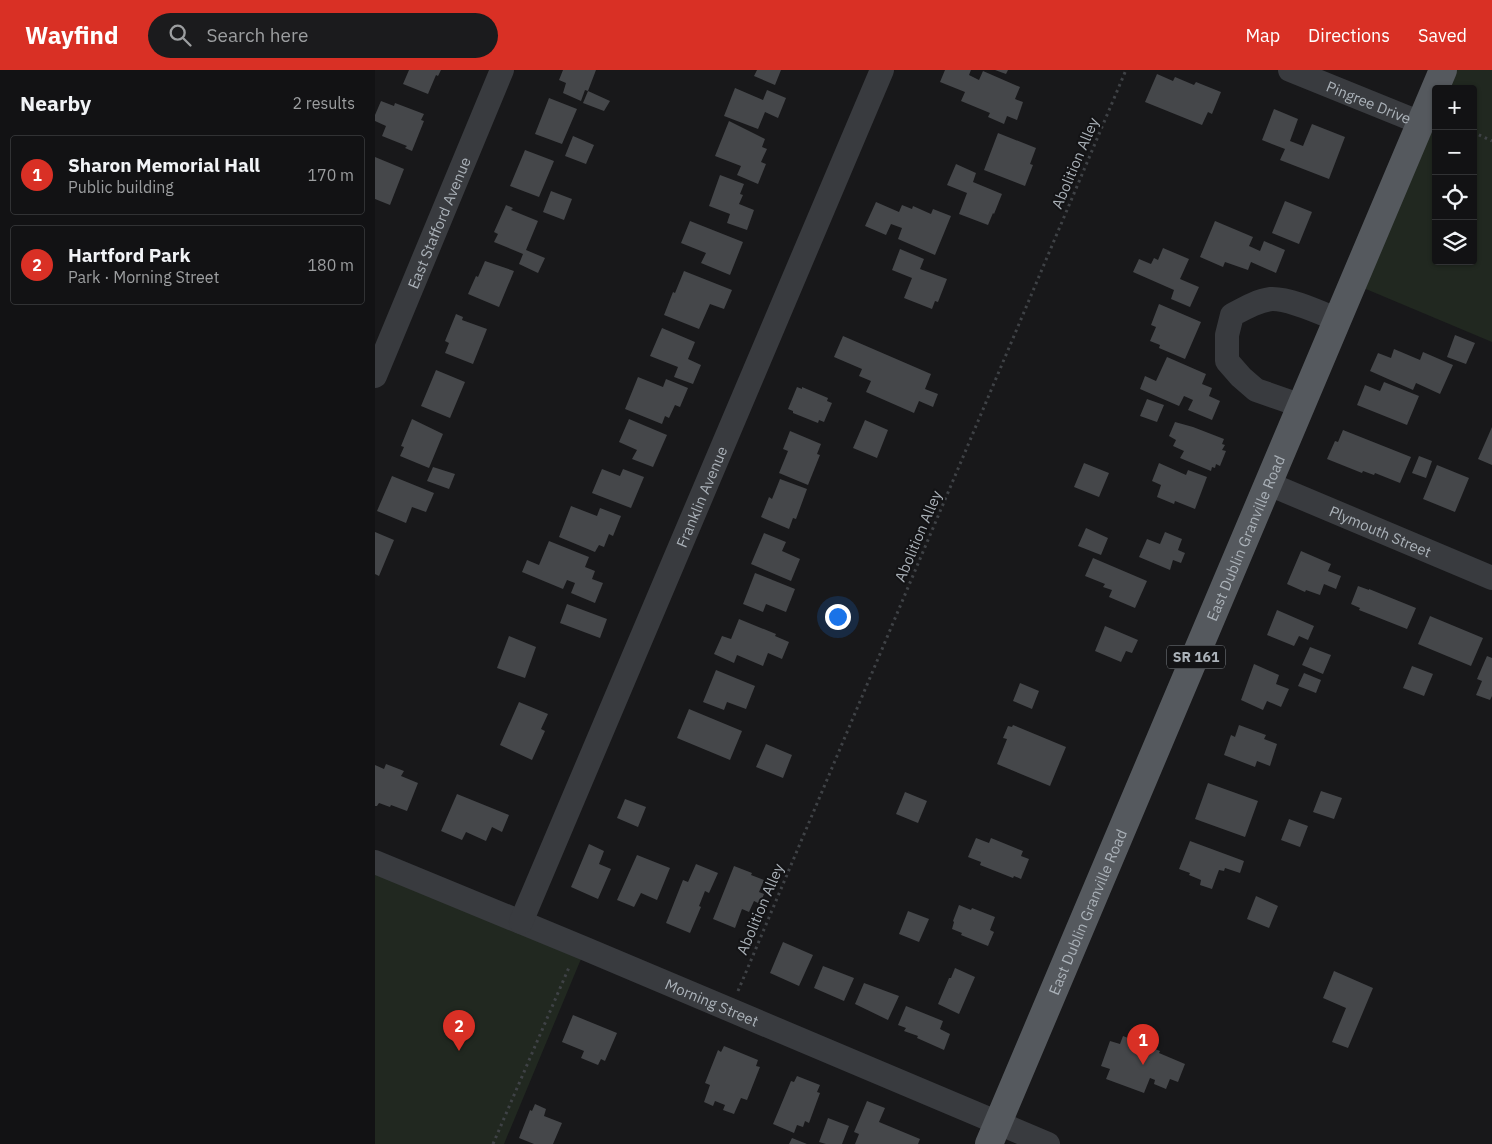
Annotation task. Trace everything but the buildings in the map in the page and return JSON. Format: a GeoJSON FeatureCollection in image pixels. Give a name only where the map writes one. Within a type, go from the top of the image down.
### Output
{"type":"FeatureCollection","features":[{"type":"Feature","properties":{"kind":"main road","name":"East Dublin Granville Road"},"geometry":{"type":"LineString","coordinates":[[993,1133],[1443,70]]}},
{"type":"Feature","properties":{"kind":"street","name":"East Stafford Avenue"},"geometry":{"type":"LineString","coordinates":[[375,376],[503,70]]}},
{"type":"Feature","properties":{"kind":"street","name":"Franklin Avenue"},"geometry":{"type":"LineString","coordinates":[[521,922],[882,70]]}},
{"type":"Feature","properties":{"kind":"street","name":"Pingree Drive"},"geometry":{"type":"LineString","coordinates":[[1290,70],[1421,123]]}},
{"type":"Feature","properties":{"kind":"street"},"geometry":{"type":"LineString","coordinates":[[1301,406],[1256,390],[1227,361],[1227,336],[1232,316],[1250,304],[1272,299],[1297,304],[1338,320]]}},
{"type":"Feature","properties":{"kind":"street","name":"Plymouth Street"},"geometry":{"type":"LineString","coordinates":[[1269,484],[1492,578]]}},
{"type":"Feature","properties":{"kind":"street","name":"Morning Street"},"geometry":{"type":"LineString","coordinates":[[375,862],[730,1010],[993,1133],[1048,1144]]}},
{"type":"Feature","properties":{"kind":"path","name":"Abolition Alley"},"geometry":{"type":"LineString","coordinates":[[730,1010],[1126,70]]}},
{"type":"Feature","properties":{"kind":"path"},"geometry":{"type":"LineString","coordinates":[[1477,134],[1492,141]]}},
{"type":"Feature","properties":{"kind":"path"},"geometry":{"type":"LineString","coordinates":[[493,1144],[578,946]]}},
{"type":"Feature","properties":{"kind":"shaded area"},"geometry":{"type":"Polygon","coordinates":[[[1444,70],[1492,70],[1492,342],[1354,284],[1432,99],[1432,265],[1477,265],[1477,85],[1438,85],[1444,70]]]}},
{"type":"Feature","properties":{"kind":"shaded area"},"geometry":{"type":"Polygon","coordinates":[[[375,873],[581,959],[504,1144],[375,1144],[375,873]]]}},
{"type":"Feature","properties":{"kind":"place","name":"Hartford Park"},"geometry":{"type":"Point","coordinates":[459,1051]}},
{"type":"Feature","properties":{"kind":"place","name":"Sharon Memorial Hall"},"geometry":{"type":"Point","coordinates":[1143,1065]}}]}
